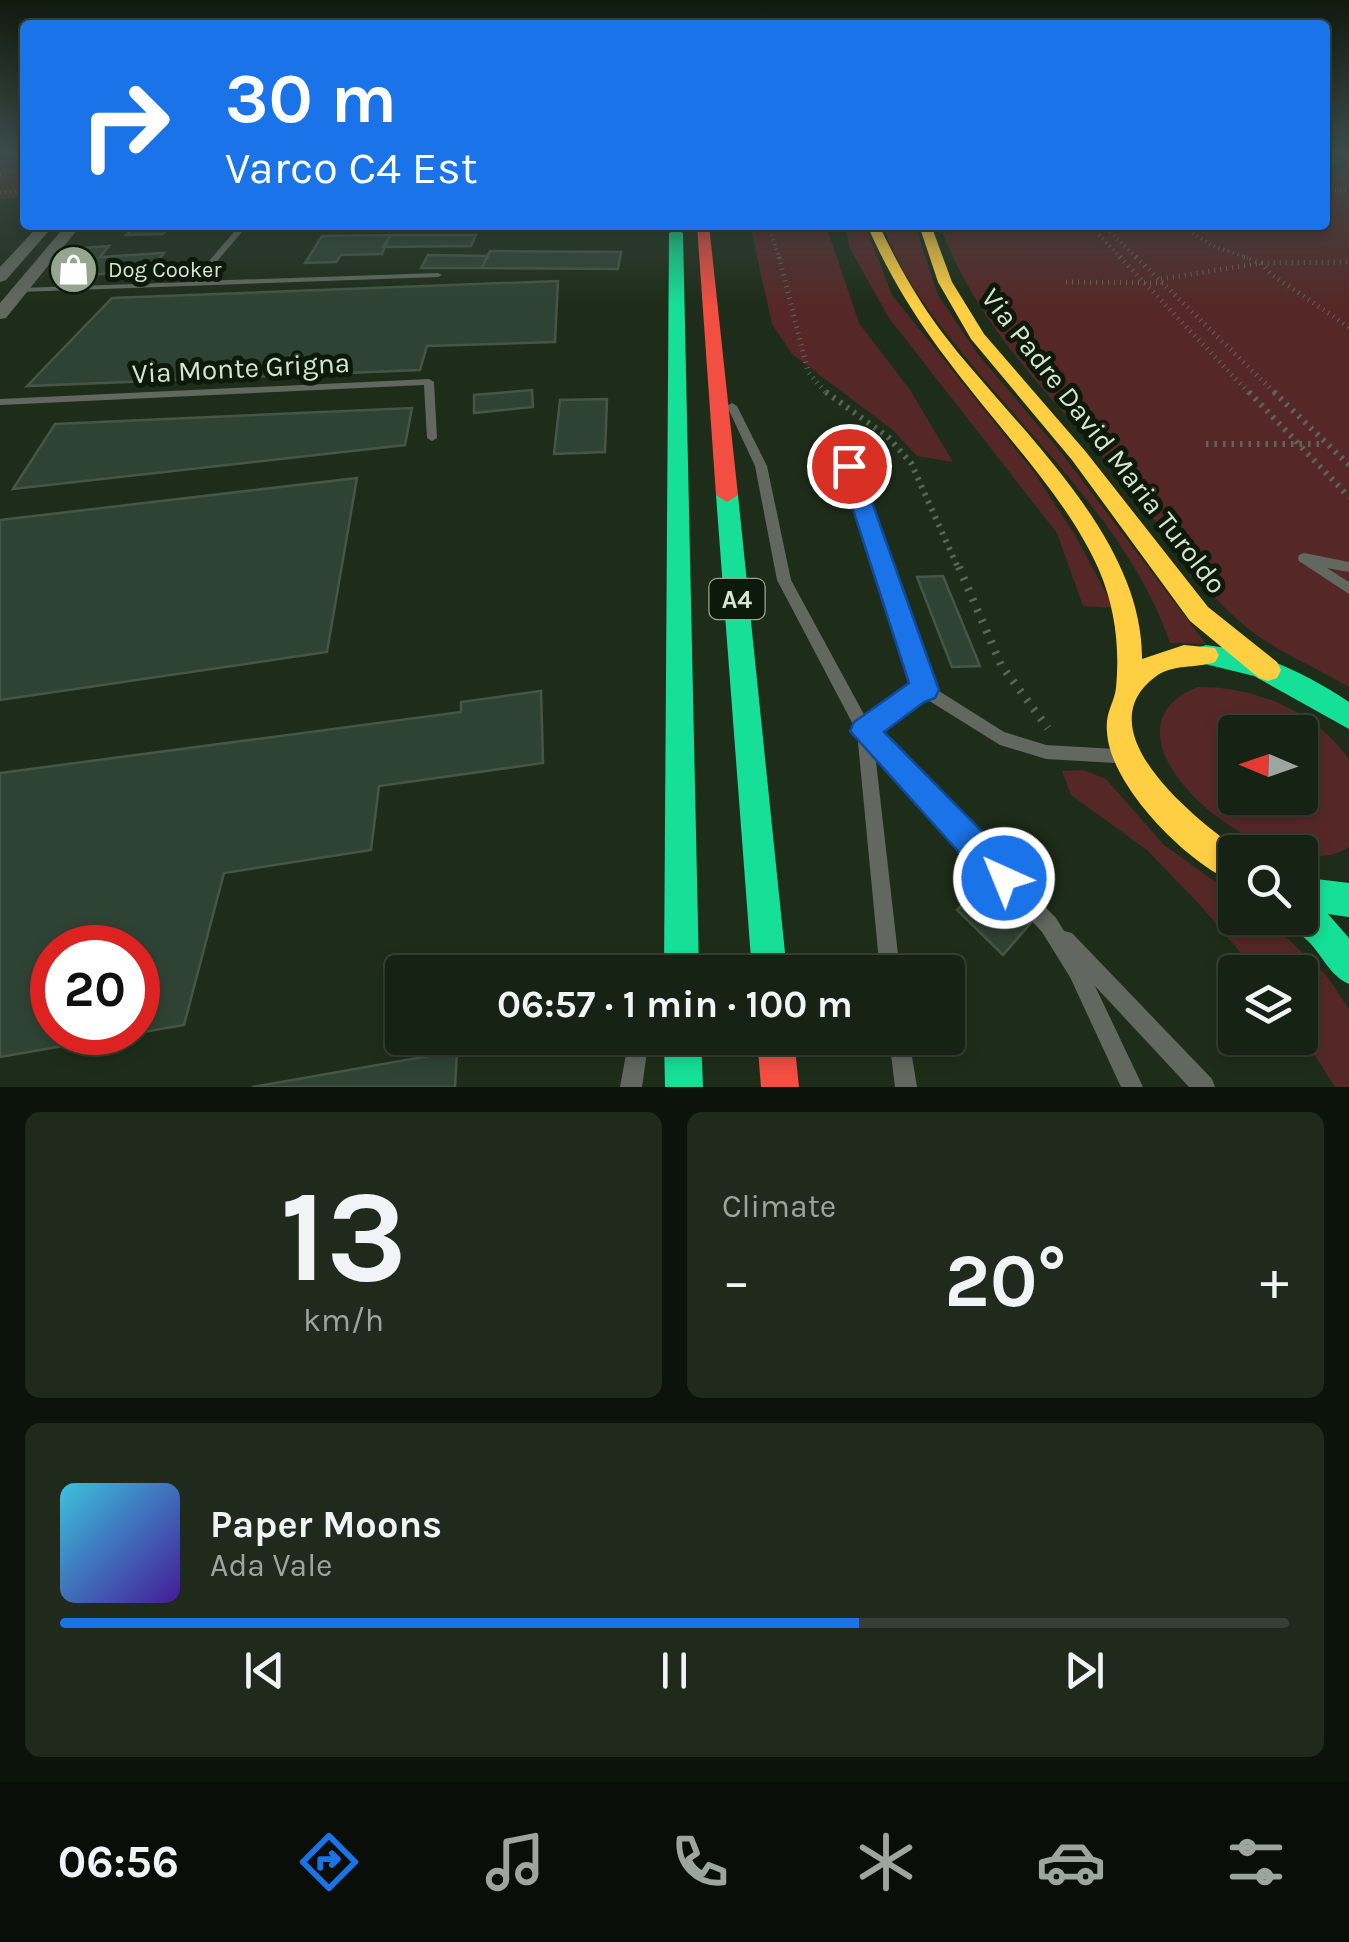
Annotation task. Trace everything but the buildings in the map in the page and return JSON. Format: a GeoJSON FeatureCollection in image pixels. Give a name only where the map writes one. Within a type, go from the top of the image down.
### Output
{"type":"FeatureCollection","features":[{"type":"Feature","properties":{"kind":"main road","name":"A4"},"geometry":{"type":"LineString","coordinates":[[675,230],[682,955]]}},
{"type":"Feature","properties":{"kind":"main road","name":"A4"},"geometry":{"type":"LineString","coordinates":[[703,230],[769,955]]}},
{"type":"Feature","properties":{"kind":"main road"},"geometry":{"type":"LineString","coordinates":[[875,230],[894,275],[922,316],[1089,527],[1126,608],[1135,664],[1120,717],[1128,756],[1160,807],[1218,856]]}},
{"type":"Feature","properties":{"kind":"main road","name":"Via Padre David Maria Turoldo"},"geometry":{"type":"LineString","coordinates":[[927,230],[945,282],[977,336],[1079,456],[1199,614],[1268,670]]}},
{"type":"Feature","properties":{"kind":"main road"},"geometry":{"type":"LineString","coordinates":[[1128,686],[1139,673],[1173,658],[1218,657],[1268,670],[1349,714]]}},
{"type":"Feature","properties":{"kind":"main road"},"geometry":{"type":"LineString","coordinates":[[1318,896],[1349,900]]}},
{"type":"Feature","properties":{"kind":"main road"},"geometry":{"type":"LineString","coordinates":[[1318,928],[1349,966]]}},
{"type":"Feature","properties":{"kind":"main road"},"geometry":{"type":"LineString","coordinates":[[683,1055],[684,1087]]}},
{"type":"Feature","properties":{"kind":"main road"},"geometry":{"type":"LineString","coordinates":[[777,1055],[780,1087]]}},
{"type":"Feature","properties":{"kind":"street"},"geometry":{"type":"LineString","coordinates":[[0,277],[42,230]]}},
{"type":"Feature","properties":{"kind":"street"},"geometry":{"type":"LineString","coordinates":[[0,314],[70,230]]}},
{"type":"Feature","properties":{"kind":"street"},"geometry":{"type":"LineString","coordinates":[[0,292],[20,290]]}},
{"type":"Feature","properties":{"kind":"lane"},"geometry":{"type":"LineString","coordinates":[[193,284],[240,230]]}},
{"type":"Feature","properties":{"kind":"lane"},"geometry":{"type":"LineString","coordinates":[[20,290],[438,275]]}},
{"type":"Feature","properties":{"kind":"lane"},"geometry":{"type":"LineString","coordinates":[[718,381],[757,456],[784,580],[864,731],[1204,1087]]}},
{"type":"Feature","properties":{"kind":"lane","name":"Via Monte Grigna"},"geometry":{"type":"LineString","coordinates":[[0,402],[428,382],[432,438]]}},
{"type":"Feature","properties":{"kind":"lane"},"geometry":{"type":"LineString","coordinates":[[849,466],[925,690],[1000,738],[1065,754],[1128,756]]}},
{"type":"Feature","properties":{"kind":"lane"},"geometry":{"type":"LineString","coordinates":[[1349,567],[1304,558],[1349,589]]}},
{"type":"Feature","properties":{"kind":"lane"},"geometry":{"type":"LineString","coordinates":[[864,731],[916,692],[925,690]]}},
{"type":"Feature","properties":{"kind":"lane"},"geometry":{"type":"LineString","coordinates":[[864,731],[888,955]]}},
{"type":"Feature","properties":{"kind":"lane"},"geometry":{"type":"LineString","coordinates":[[660,938],[681,869]]}},
{"type":"Feature","properties":{"kind":"lane"},"geometry":{"type":"LineString","coordinates":[[1049,925],[1077,970],[1132,1087]]}},
{"type":"Feature","properties":{"kind":"lane"},"geometry":{"type":"LineString","coordinates":[[631,1087],[636,1055]]}},
{"type":"Feature","properties":{"kind":"lane"},"geometry":{"type":"LineString","coordinates":[[901,1055],[906,1087]]}},
{"type":"Feature","properties":{"kind":"path"},"geometry":{"type":"LineString","coordinates":[[772,230],[808,372],[816,386],[882,433],[911,463],[997,663],[1065,754]]}},
{"type":"Feature","properties":{"kind":"path"},"geometry":{"type":"LineString","coordinates":[[1108,230],[1349,465]]}},
{"type":"Feature","properties":{"kind":"path"},"geometry":{"type":"LineString","coordinates":[[1188,230],[1213,246],[1261,262],[1271,274],[1349,327]]}},
{"type":"Feature","properties":{"kind":"path"},"geometry":{"type":"LineString","coordinates":[[1099,235],[1349,498]]}},
{"type":"Feature","properties":{"kind":"path"},"geometry":{"type":"LineString","coordinates":[[1066,282],[1144,283],[1261,262],[1349,262]]}},
{"type":"Feature","properties":{"kind":"path"},"geometry":{"type":"LineString","coordinates":[[1338,263],[1349,270]]}},
{"type":"Feature","properties":{"kind":"path"},"geometry":{"type":"LineString","coordinates":[[1206,444],[1327,444]]}},
{"type":"Feature","properties":{"kind":"shaded area"},"geometry":{"type":"Polygon","coordinates":[[[1330,204],[1349,204],[1349,687],[1264,640],[1208,590],[1131,490],[998,333],[956,264],[942,230],[1330,230],[1330,204]]]}},
{"type":"Feature","properties":{"kind":"shaded area"},"geometry":{"type":"Polygon","coordinates":[[[751,230],[828,230],[859,323],[910,390],[953,462],[917,456],[893,430],[792,354],[772,324],[751,230]]]}},
{"type":"Feature","properties":{"kind":"shaded area"},"geometry":{"type":"Polygon","coordinates":[[[847,230],[867,230],[892,295],[1033,471],[1075,535],[1114,608],[1083,606],[1057,533],[889,318],[849,247],[847,230]]]}},
{"type":"Feature","properties":{"kind":"shaded area"},"geometry":{"type":"Polygon","coordinates":[[[885,230],[917,230],[938,295],[977,353],[1063,455],[1206,644],[1170,643],[1155,605],[1112,533],[936,320],[885,230]]]}},
{"type":"Feature","properties":{"kind":"shaded area"},"geometry":{"type":"Polygon","coordinates":[[[1198,687],[1241,691],[1283,705],[1300,715],[1218,715],[1218,815],[1318,815],[1318,727],[1349,760],[1349,847],[1318,856],[1318,835],[1246,835],[1238,831],[1201,803],[1174,771],[1160,739],[1167,709],[1198,687]]]}},
{"type":"Feature","properties":{"kind":"shaded area"},"geometry":{"type":"Polygon","coordinates":[[[1083,770],[1106,779],[1164,845],[1218,884],[1218,926],[1147,850],[1071,795],[1062,771],[1083,770]]]}},
{"type":"Feature","properties":{"kind":"shaded area"},"geometry":{"type":"Polygon","coordinates":[[[1226,935],[1284,935],[1305,955],[1243,955],[1226,935]]]}},
{"type":"Feature","properties":{"kind":"shaded area"},"geometry":{"type":"Polygon","coordinates":[[[1318,967],[1349,1009],[1349,1087],[1335,1087],[1315,1055],[1318,1055],[1318,967]]]}},
{"type":"Feature","properties":{"kind":"traffic: fast"},"geometry":{"type":"LineString","coordinates":[[676,233],[682,955]]}},
{"type":"Feature","properties":{"kind":"traffic: fast"},"geometry":{"type":"LineString","coordinates":[[727,495],[768,955]]}},
{"type":"Feature","properties":{"kind":"traffic: fast"},"geometry":{"type":"LineString","coordinates":[[1206,655],[1263,668],[1299,685],[1349,717]]}},
{"type":"Feature","properties":{"kind":"traffic: fast"},"geometry":{"type":"LineString","coordinates":[[1318,896],[1349,900]]}},
{"type":"Feature","properties":{"kind":"traffic: fast"},"geometry":{"type":"LineString","coordinates":[[1318,928],[1349,966]]}},
{"type":"Feature","properties":{"kind":"traffic: fast"},"geometry":{"type":"LineString","coordinates":[[683,1055],[684,1087]]}},
{"type":"Feature","properties":{"kind":"traffic: slow"},"geometry":{"type":"LineString","coordinates":[[875,230],[898,279],[936,335],[1075,510],[1110,569],[1130,628],[1128,686]]}},
{"type":"Feature","properties":{"kind":"traffic: slow"},"geometry":{"type":"LineString","coordinates":[[927,230],[945,282],[977,336],[1079,456],[1199,614],[1268,670]]}},
{"type":"Feature","properties":{"kind":"traffic: slow"},"geometry":{"type":"LineString","coordinates":[[1206,655],[1164,660],[1138,676],[1120,711],[1121,737],[1147,788],[1191,834],[1218,854]]}},
{"type":"Feature","properties":{"kind":"traffic: jam"},"geometry":{"type":"LineString","coordinates":[[703,230],[727,495]]}},
{"type":"Feature","properties":{"kind":"traffic: jam"},"geometry":{"type":"LineString","coordinates":[[777,1055],[780,1087]]}},
{"type":"Feature","properties":{"kind":"place","name":"Dog Cooker"},"geometry":{"type":"Point","coordinates":[73,270]}},
{"type":"Feature","properties":{"kind":"route"},"geometry":{"type":"LineString","coordinates":[[849,466],[925,690],[916,692],[864,731],[1004,878]]}}]}
